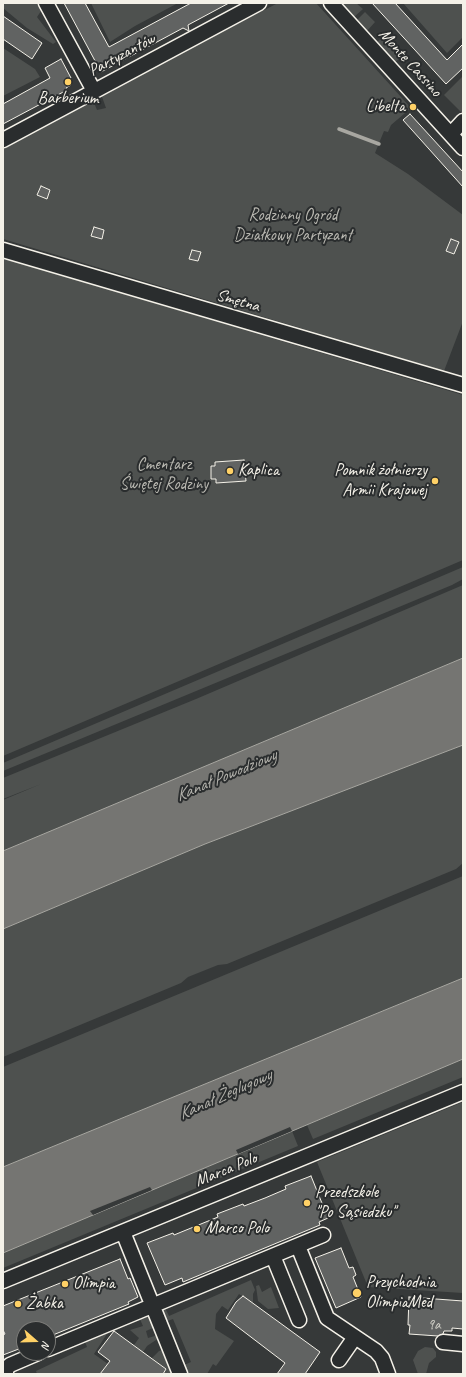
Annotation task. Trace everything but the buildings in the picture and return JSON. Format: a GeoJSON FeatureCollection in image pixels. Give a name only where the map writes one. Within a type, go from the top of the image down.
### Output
{"type":"FeatureCollection","features":[{"type":"Feature","properties":{"kind":"street"},"geometry":{"type":"LineString","coordinates":[[46,3],[94,91]]}},
{"type":"Feature","properties":{"kind":"street","name":"Partyzantów"},"geometry":{"type":"LineString","coordinates":[[3,140],[259,3]]}},
{"type":"Feature","properties":{"kind":"street","name":"Monte Cassino"},"geometry":{"type":"LineString","coordinates":[[331,3],[463,148]]}},
{"type":"Feature","properties":{"kind":"street"},"geometry":{"type":"LineString","coordinates":[[451,134],[463,121]]}},
{"type":"Feature","properties":{"kind":"street","name":"Smętna"},"geometry":{"type":"LineString","coordinates":[[3,250],[463,385]]}},
{"type":"Feature","properties":{"kind":"street","name":"Marca Polo"},"geometry":{"type":"LineString","coordinates":[[3,1281],[463,1092]]}},
{"type":"Feature","properties":{"kind":"street"},"geometry":{"type":"LineString","coordinates":[[123,1232],[180,1374]]}},
{"type":"Feature","properties":{"kind":"street"},"geometry":{"type":"LineString","coordinates":[[56,1346],[323,1235]]}},
{"type":"Feature","properties":{"kind":"street"},"geometry":{"type":"LineString","coordinates":[[298,1246],[327,1318],[376,1351],[382,1358],[388,1374]]}},
{"type":"Feature","properties":{"kind":"street"},"geometry":{"type":"LineString","coordinates":[[273,1256],[299,1320]]}},
{"type":"Feature","properties":{"kind":"street"},"geometry":{"type":"LineString","coordinates":[[339,1360],[355,1337]]}},
{"type":"Feature","properties":{"kind":"street"},"geometry":{"type":"LineString","coordinates":[[443,1342],[463,1344]]}},
{"type":"Feature","properties":{"kind":"street"},"geometry":{"type":"LineString","coordinates":[[6,1374],[6,1369],[10,1365],[19,1361]]}},
{"type":"Feature","properties":{"kind":"green space"},"geometry":{"type":"Polygon","coordinates":[[[3,3],[39,3],[43,8],[37,17],[56,42],[53,44],[27,28],[3,8],[3,3]]]}},
{"type":"Feature","properties":{"kind":"green space"},"geometry":{"type":"Polygon","coordinates":[[[91,3],[178,3],[135,26],[110,42],[91,3]]]}},
{"type":"Feature","properties":{"kind":"green space","name":"Rodzinny Ogród Działkowy Partyzant"},"geometry":{"type":"Polygon","coordinates":[[[278,3],[316,3],[411,108],[391,125],[388,132],[384,131],[375,153],[408,174],[463,215],[463,321],[444,371],[3,239],[3,149],[93,100],[97,110],[106,108],[101,94],[278,3]]]}},
{"type":"Feature","properties":{"kind":"green space"},"geometry":{"type":"Polygon","coordinates":[[[341,3],[356,3],[363,9],[354,17],[341,3]]]}},
{"type":"Feature","properties":{"kind":"green space"},"geometry":{"type":"Polygon","coordinates":[[[403,3],[461,3],[463,5],[463,37],[447,53],[403,3]]]}},
{"type":"Feature","properties":{"kind":"green space"},"geometry":{"type":"Polygon","coordinates":[[[365,12],[375,22],[367,31],[357,20],[365,12]]]}},
{"type":"Feature","properties":{"kind":"green space"},"geometry":{"type":"Polygon","coordinates":[[[385,35],[404,55],[395,62],[377,42],[385,35]]]}},
{"type":"Feature","properties":{"kind":"green space"},"geometry":{"type":"Polygon","coordinates":[[[3,48],[35,69],[40,77],[3,96],[3,48]]]}},
{"type":"Feature","properties":{"kind":"green space"},"geometry":{"type":"Polygon","coordinates":[[[463,76],[463,112],[462,113],[444,95],[463,76]]]}},
{"type":"Feature","properties":{"kind":"green space","name":"Cmentarz Świętej Rodziny"},"geometry":{"type":"Polygon","coordinates":[[[3,258],[463,395],[463,560],[3,756],[3,258]]]}},
{"type":"Feature","properties":{"kind":"green space"},"geometry":{"type":"Polygon","coordinates":[[[463,567],[463,579],[452,585],[3,771],[3,763],[463,567]]]}},
{"type":"Feature","properties":{"kind":"green space"},"geometry":{"type":"Polygon","coordinates":[[[463,585],[463,658],[3,851],[3,800],[41,784],[3,799],[3,778],[196,699],[463,585]]]}},
{"type":"Feature","properties":{"kind":"green space"},"geometry":{"type":"Polygon","coordinates":[[[463,745],[463,863],[456,869],[227,964],[218,965],[188,977],[181,983],[3,1057],[3,929],[205,844],[463,745]]]}},
{"type":"Feature","properties":{"kind":"green space"},"geometry":{"type":"Polygon","coordinates":[[[463,876],[463,978],[3,1167],[3,1067],[463,876]]]}},
{"type":"Feature","properties":{"kind":"green space"},"geometry":{"type":"Polygon","coordinates":[[[463,1059],[463,1077],[313,1139],[307,1125],[463,1059]]]}},
{"type":"Feature","properties":{"kind":"green space"},"geometry":{"type":"Polygon","coordinates":[[[463,1102],[463,1293],[368,1287],[317,1162],[463,1102]]]}},
{"type":"Feature","properties":{"kind":"green space"},"geometry":{"type":"Polygon","coordinates":[[[292,1131],[298,1146],[3,1268],[3,1253],[292,1131]]]}},
{"type":"Feature","properties":{"kind":"green space"},"geometry":{"type":"Polygon","coordinates":[[[251,1280],[255,1290],[253,1294],[253,1303],[239,1294],[228,1310],[222,1306],[216,1314],[215,1329],[234,1341],[216,1366],[213,1364],[207,1374],[185,1374],[182,1366],[191,1362],[173,1319],[165,1322],[162,1310],[165,1308],[169,1316],[251,1280]]]}},
{"type":"Feature","properties":{"kind":"green space"},"geometry":{"type":"Polygon","coordinates":[[[259,1285],[262,1292],[271,1287],[279,1308],[268,1309],[258,1301],[256,1286],[259,1285]]]}},
{"type":"Feature","properties":{"kind":"green space"},"geometry":{"type":"Polygon","coordinates":[[[146,1315],[151,1318],[155,1327],[146,1331],[148,1338],[158,1335],[159,1338],[147,1346],[143,1352],[134,1345],[139,1338],[130,1330],[143,1326],[139,1317],[146,1315]]]}},
{"type":"Feature","properties":{"kind":"green space"},"geometry":{"type":"Polygon","coordinates":[[[110,1329],[94,1354],[108,1364],[100,1374],[37,1374],[36,1371],[87,1347],[84,1339],[110,1329]]]}},
{"type":"Feature","properties":{"kind":"green space"},"geometry":{"type":"Polygon","coordinates":[[[425,1347],[433,1348],[436,1352],[436,1357],[429,1363],[426,1374],[418,1374],[413,1360],[418,1351],[425,1347]]]}},
{"type":"Feature","properties":{"kind":"green space"},"geometry":{"type":"Polygon","coordinates":[[[163,1350],[174,1374],[163,1374],[166,1369],[152,1358],[159,1351],[163,1350]]]}},
{"type":"Feature","properties":{"kind":"water","name":"Kanał Powodziowy"},"geometry":{"type":"Polygon","coordinates":[[[463,658],[463,745],[205,844],[3,929],[3,851],[463,658]]]}},
{"type":"Feature","properties":{"kind":"water","name":"Kanał Żeglugowy"},"geometry":{"type":"Polygon","coordinates":[[[463,978],[463,1059],[3,1253],[3,1167],[463,978]]]}},
{"type":"Feature","properties":{"kind":"pier"},"geometry":{"type":"Polygon","coordinates":[[[290,1127],[292,1131],[238,1154],[236,1150],[290,1127]]]}},
{"type":"Feature","properties":{"kind":"pier"},"geometry":{"type":"Polygon","coordinates":[[[150,1187],[152,1190],[93,1215],[90,1211],[150,1187]]]}},
{"type":"Feature","properties":{"kind":"waterway"},"geometry":{"type":"LineString","coordinates":[[339,129],[379,144]]}},
{"type":"Feature","properties":{"kind":"place","name":"Barberium"},"geometry":{"type":"Point","coordinates":[68,82]}},
{"type":"Feature","properties":{"kind":"place","name":"Libelta"},"geometry":{"type":"Point","coordinates":[413,107]}},
{"type":"Feature","properties":{"kind":"place","name":"Kaplica"},"geometry":{"type":"Point","coordinates":[230,471]}},
{"type":"Feature","properties":{"kind":"place","name":"Pomnik żołnierzy Armii Krajowej"},"geometry":{"type":"Point","coordinates":[435,481]}},
{"type":"Feature","properties":{"kind":"place","name":"Przedszkole \"Po Sąsiedzku\""},"geometry":{"type":"Point","coordinates":[307,1203]}},
{"type":"Feature","properties":{"kind":"place","name":"Marco Polo"},"geometry":{"type":"Point","coordinates":[197,1229]}},
{"type":"Feature","properties":{"kind":"place","name":"Olimpia"},"geometry":{"type":"Point","coordinates":[65,1284]}},
{"type":"Feature","properties":{"kind":"place","name":"Przychodnia OlimpiaMed"},"geometry":{"type":"Point","coordinates":[357,1293]}},
{"type":"Feature","properties":{"kind":"place","name":"Żabka"},"geometry":{"type":"Point","coordinates":[18,1304]}}]}
